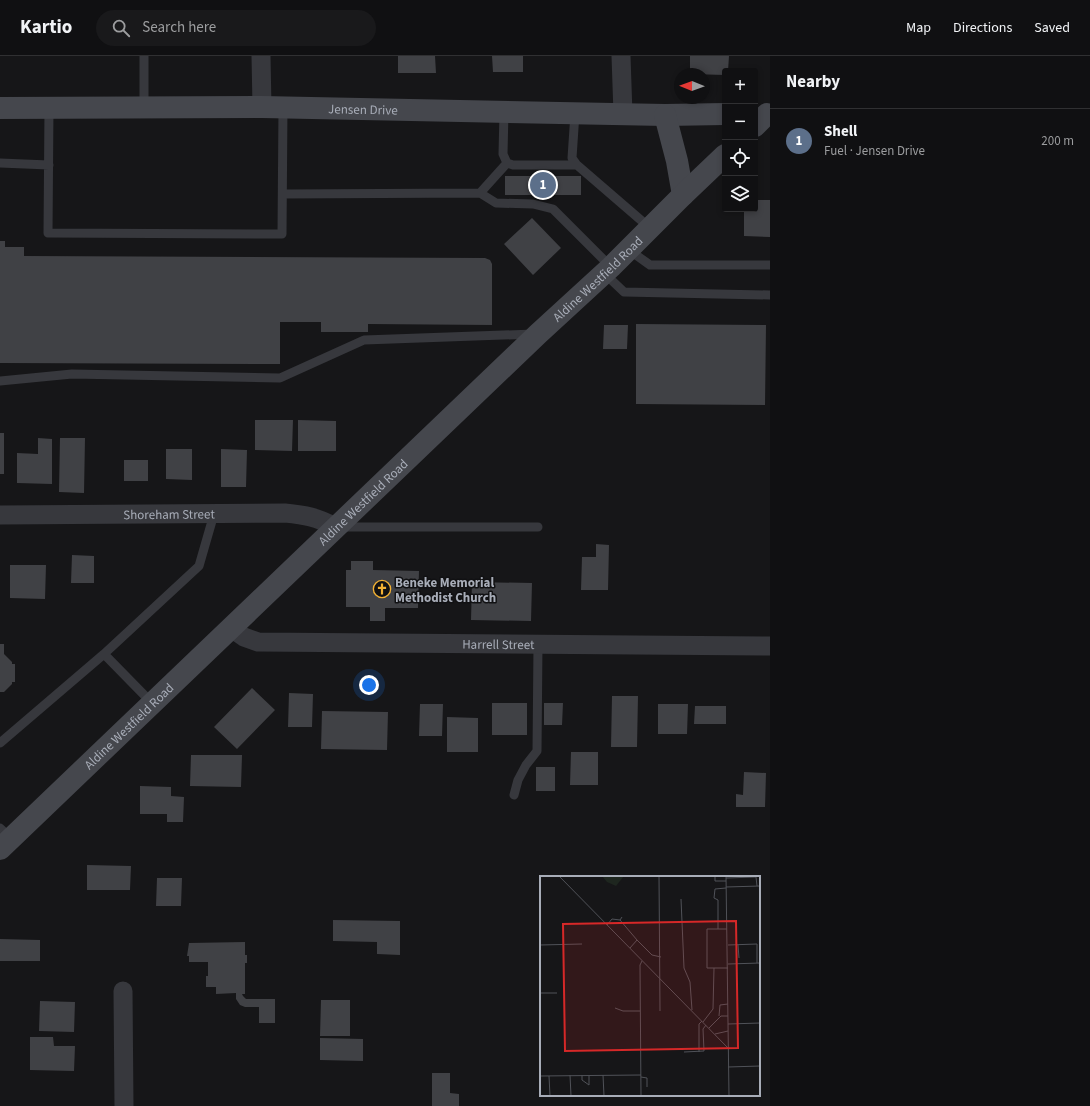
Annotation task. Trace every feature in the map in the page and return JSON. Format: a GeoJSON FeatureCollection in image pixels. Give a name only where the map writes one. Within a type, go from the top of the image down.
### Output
{"type":"FeatureCollection","features":[{"type":"Feature","properties":{"kind":"main road","name":"Jensen Drive"},"geometry":{"type":"LineString","coordinates":[[0,108],[273,107],[665,115],[722,114]]}},
{"type":"Feature","properties":{"kind":"main road"},"geometry":{"type":"LineString","coordinates":[[665,115],[678,162],[683,195]]}},
{"type":"Feature","properties":{"kind":"main road","name":"Aldine Westfield Road"},"geometry":{"type":"LineString","coordinates":[[4,838],[152,703],[538,334],[608,270],[722,157]]}},
{"type":"Feature","properties":{"kind":"street"},"geometry":{"type":"LineString","coordinates":[[261,56],[273,107]]}},
{"type":"Feature","properties":{"kind":"street"},"geometry":{"type":"LineString","coordinates":[[622,56],[623,114]]}},
{"type":"Feature","properties":{"kind":"street","name":"Shoreham Street"},"geometry":{"type":"LineString","coordinates":[[0,515],[285,513],[311,516],[323,520],[335,528]]}},
{"type":"Feature","properties":{"kind":"street","name":"Harrell Street"},"geometry":{"type":"LineString","coordinates":[[231,628],[244,637],[258,642],[770,646]]}},
{"type":"Feature","properties":{"kind":"street"},"geometry":{"type":"LineString","coordinates":[[123,991],[124,1106]]}},
{"type":"Feature","properties":{"kind":"lane"},"geometry":{"type":"LineString","coordinates":[[144,56],[144,108]]}},
{"type":"Feature","properties":{"kind":"lane"},"geometry":{"type":"LineString","coordinates":[[49,108],[48,233],[282,234],[283,194],[273,107]]}},
{"type":"Feature","properties":{"kind":"lane"},"geometry":{"type":"LineString","coordinates":[[504,112],[503,154],[507,163],[512,165],[577,165]]}},
{"type":"Feature","properties":{"kind":"lane"},"geometry":{"type":"LineString","coordinates":[[575,113],[572,158],[577,165],[650,228]]}},
{"type":"Feature","properties":{"kind":"lane"},"geometry":{"type":"LineString","coordinates":[[0,163],[49,165]]}},
{"type":"Feature","properties":{"kind":"lane"},"geometry":{"type":"LineString","coordinates":[[480,193],[507,163]]}},
{"type":"Feature","properties":{"kind":"lane"},"geometry":{"type":"LineString","coordinates":[[283,194],[480,193],[496,203],[533,204],[553,209],[608,270],[624,292],[770,295]]}},
{"type":"Feature","properties":{"kind":"lane"},"geometry":{"type":"LineString","coordinates":[[628,250],[650,265],[770,265]]}},
{"type":"Feature","properties":{"kind":"lane"},"geometry":{"type":"LineString","coordinates":[[0,381],[72,374],[280,378],[364,340],[538,334]]}},
{"type":"Feature","properties":{"kind":"lane"},"geometry":{"type":"LineString","coordinates":[[0,743],[104,654],[199,566],[214,514]]}},
{"type":"Feature","properties":{"kind":"lane"},"geometry":{"type":"LineString","coordinates":[[335,528],[538,527]]}},
{"type":"Feature","properties":{"kind":"lane"},"geometry":{"type":"LineString","coordinates":[[514,795],[518,780],[526,765],[537,751],[538,644]]}},
{"type":"Feature","properties":{"kind":"lane"},"geometry":{"type":"LineString","coordinates":[[104,654],[152,703]]}},
{"type":"Feature","properties":{"kind":"building"},"geometry":{"type":"Polygon","coordinates":[[[398,56],[435,56],[436,73],[398,73],[398,56]]]}},
{"type":"Feature","properties":{"kind":"building"},"geometry":{"type":"Polygon","coordinates":[[[492,56],[523,56],[523,72],[493,72],[492,56]]]}},
{"type":"Feature","properties":{"kind":"building"},"geometry":{"type":"Polygon","coordinates":[[[690,56],[729,56],[728,68],[722,68],[722,75],[710,75],[710,68],[690,68],[690,56]]]}},
{"type":"Feature","properties":{"kind":"building"},"geometry":{"type":"Polygon","coordinates":[[[505,176],[581,176],[581,195],[505,195],[505,176]]]}},
{"type":"Feature","properties":{"kind":"building"},"geometry":{"type":"Polygon","coordinates":[[[758,200],[770,200],[770,237],[744,236],[744,212],[758,212],[758,200]]]}},
{"type":"Feature","properties":{"kind":"building"},"geometry":{"type":"Polygon","coordinates":[[[532,218],[561,248],[533,275],[504,244],[532,218]]]}},
{"type":"Feature","properties":{"kind":"building"},"geometry":{"type":"Polygon","coordinates":[[[0,241],[5,241],[5,247],[24,247],[24,256],[485,258],[490,260],[492,264],[492,325],[368,324],[368,332],[321,332],[321,322],[280,322],[280,364],[0,363],[0,241]]]}},
{"type":"Feature","properties":{"kind":"building"},"geometry":{"type":"Polygon","coordinates":[[[636,324],[766,325],[765,405],[636,404],[636,324]]]}},
{"type":"Feature","properties":{"kind":"building"},"geometry":{"type":"Polygon","coordinates":[[[604,325],[628,325],[627,349],[603,349],[604,325]]]}},
{"type":"Feature","properties":{"kind":"building"},"geometry":{"type":"Polygon","coordinates":[[[255,420],[293,420],[292,451],[255,450],[255,420]]]}},
{"type":"Feature","properties":{"kind":"building"},"geometry":{"type":"Polygon","coordinates":[[[298,420],[336,421],[336,451],[298,451],[298,420]]]}},
{"type":"Feature","properties":{"kind":"building"},"geometry":{"type":"Polygon","coordinates":[[[0,433],[4,433],[4,474],[0,474],[0,433]]]}},
{"type":"Feature","properties":{"kind":"building"},"geometry":{"type":"Polygon","coordinates":[[[38,438],[52,439],[52,484],[17,483],[17,453],[38,454],[38,438]]]}},
{"type":"Feature","properties":{"kind":"building"},"geometry":{"type":"Polygon","coordinates":[[[60,438],[85,438],[84,493],[59,492],[60,438]]]}},
{"type":"Feature","properties":{"kind":"building"},"geometry":{"type":"Polygon","coordinates":[[[166,449],[192,449],[192,480],[166,479],[166,449]]]}},
{"type":"Feature","properties":{"kind":"building"},"geometry":{"type":"Polygon","coordinates":[[[221,449],[247,450],[246,487],[221,487],[221,449]]]}},
{"type":"Feature","properties":{"kind":"building"},"geometry":{"type":"Polygon","coordinates":[[[124,460],[148,460],[148,481],[124,481],[124,460]]]}},
{"type":"Feature","properties":{"kind":"building"},"geometry":{"type":"Polygon","coordinates":[[[596,544],[609,545],[608,590],[581,590],[582,557],[596,557],[596,544]]]}},
{"type":"Feature","properties":{"kind":"building"},"geometry":{"type":"Polygon","coordinates":[[[72,555],[94,556],[94,583],[71,583],[72,555]]]}},
{"type":"Feature","properties":{"kind":"building","name":"Beneke Memorial Methodist Church"},"geometry":{"type":"Polygon","coordinates":[[[351,561],[373,561],[373,570],[419,571],[418,608],[385,608],[385,621],[370,621],[370,607],[346,607],[346,570],[351,570],[351,561]]]}},
{"type":"Feature","properties":{"kind":"building"},"geometry":{"type":"Polygon","coordinates":[[[10,565],[46,565],[45,599],[10,598],[10,565]]]}},
{"type":"Feature","properties":{"kind":"building"},"geometry":{"type":"Polygon","coordinates":[[[472,582],[532,583],[531,621],[471,620],[472,582]]]}},
{"type":"Feature","properties":{"kind":"building"},"geometry":{"type":"Polygon","coordinates":[[[0,644],[4,644],[4,654],[12,662],[12,664],[15,664],[15,682],[12,682],[12,684],[4,692],[0,692],[0,644]]]}},
{"type":"Feature","properties":{"kind":"building"},"geometry":{"type":"Polygon","coordinates":[[[252,688],[275,710],[237,749],[214,727],[252,688]]]}},
{"type":"Feature","properties":{"kind":"building"},"geometry":{"type":"Polygon","coordinates":[[[289,693],[313,694],[312,727],[288,727],[289,693]]]}},
{"type":"Feature","properties":{"kind":"building"},"geometry":{"type":"Polygon","coordinates":[[[612,696],[638,696],[637,747],[611,747],[612,696]]]}},
{"type":"Feature","properties":{"kind":"building"},"geometry":{"type":"Polygon","coordinates":[[[492,703],[527,703],[527,735],[492,735],[492,703]]]}},
{"type":"Feature","properties":{"kind":"building"},"geometry":{"type":"Polygon","coordinates":[[[544,703],[563,703],[562,725],[544,725],[544,703]]]}},
{"type":"Feature","properties":{"kind":"building"},"geometry":{"type":"Polygon","coordinates":[[[420,704],[443,704],[442,736],[419,736],[420,704]]]}},
{"type":"Feature","properties":{"kind":"building"},"geometry":{"type":"Polygon","coordinates":[[[658,704],[688,704],[687,734],[658,734],[658,704]]]}},
{"type":"Feature","properties":{"kind":"building"},"geometry":{"type":"Polygon","coordinates":[[[695,706],[726,706],[726,724],[694,724],[695,706]]]}},
{"type":"Feature","properties":{"kind":"building"},"geometry":{"type":"Polygon","coordinates":[[[322,711],[388,712],[387,750],[321,749],[322,711]]]}},
{"type":"Feature","properties":{"kind":"building"},"geometry":{"type":"Polygon","coordinates":[[[447,717],[478,718],[478,752],[447,752],[447,717]]]}},
{"type":"Feature","properties":{"kind":"building"},"geometry":{"type":"Polygon","coordinates":[[[571,752],[598,752],[598,785],[570,785],[571,752]]]}},
{"type":"Feature","properties":{"kind":"building"},"geometry":{"type":"Polygon","coordinates":[[[191,755],[242,755],[241,787],[190,786],[191,755]]]}},
{"type":"Feature","properties":{"kind":"building"},"geometry":{"type":"Polygon","coordinates":[[[536,767],[555,767],[555,791],[536,791],[536,767]]]}},
{"type":"Feature","properties":{"kind":"building"},"geometry":{"type":"Polygon","coordinates":[[[744,772],[766,773],[765,807],[736,807],[736,794],[743,795],[744,772]]]}},
{"type":"Feature","properties":{"kind":"building"},"geometry":{"type":"Polygon","coordinates":[[[140,786],[171,787],[171,796],[184,797],[183,822],[167,822],[167,814],[140,814],[140,786]]]}},
{"type":"Feature","properties":{"kind":"building"},"geometry":{"type":"Polygon","coordinates":[[[87,865],[131,866],[130,890],[87,890],[87,865]]]}},
{"type":"Feature","properties":{"kind":"building"},"geometry":{"type":"Polygon","coordinates":[[[157,878],[182,878],[181,906],[156,906],[157,878]]]}},
{"type":"Feature","properties":{"kind":"building"},"geometry":{"type":"Polygon","coordinates":[[[333,920],[400,921],[400,955],[377,954],[377,942],[333,941],[333,920]]]}},
{"type":"Feature","properties":{"kind":"building"},"geometry":{"type":"Polygon","coordinates":[[[0,939],[40,940],[40,961],[0,961],[0,939]]]}},
{"type":"Feature","properties":{"kind":"building"},"geometry":{"type":"Polygon","coordinates":[[[245,942],[245,955],[247,955],[247,963],[245,963],[245,994],[242,994],[246,999],[275,999],[275,1023],[259,1023],[259,1007],[245,1007],[240,1005],[236,999],[236,993],[216,994],[216,987],[206,987],[208,962],[189,962],[189,956],[187,956],[189,943],[245,942]]]}},
{"type":"Feature","properties":{"kind":"building"},"geometry":{"type":"Polygon","coordinates":[[[321,1000],[350,1000],[350,1036],[320,1036],[321,1000]]]}},
{"type":"Feature","properties":{"kind":"building"},"geometry":{"type":"Polygon","coordinates":[[[40,1001],[75,1002],[74,1032],[39,1031],[40,1001]]]}},
{"type":"Feature","properties":{"kind":"building"},"geometry":{"type":"Polygon","coordinates":[[[30,1037],[53,1037],[54,1046],[75,1046],[74,1071],[30,1070],[30,1037]]]}},
{"type":"Feature","properties":{"kind":"building"},"geometry":{"type":"Polygon","coordinates":[[[320,1038],[363,1039],[363,1061],[320,1060],[320,1038]]]}},
{"type":"Feature","properties":{"kind":"building"},"geometry":{"type":"Polygon","coordinates":[[[432,1073],[450,1073],[450,1093],[459,1094],[459,1106],[432,1106],[432,1073]]]}},
{"type":"Feature","properties":{"kind":"place","name":"Shell"},"geometry":{"type":"Point","coordinates":[543,185]}},
{"type":"Feature","properties":{"kind":"place","name":"Beneke Memorial Methodist Church"},"geometry":{"type":"Point","coordinates":[382,589]}}]}
